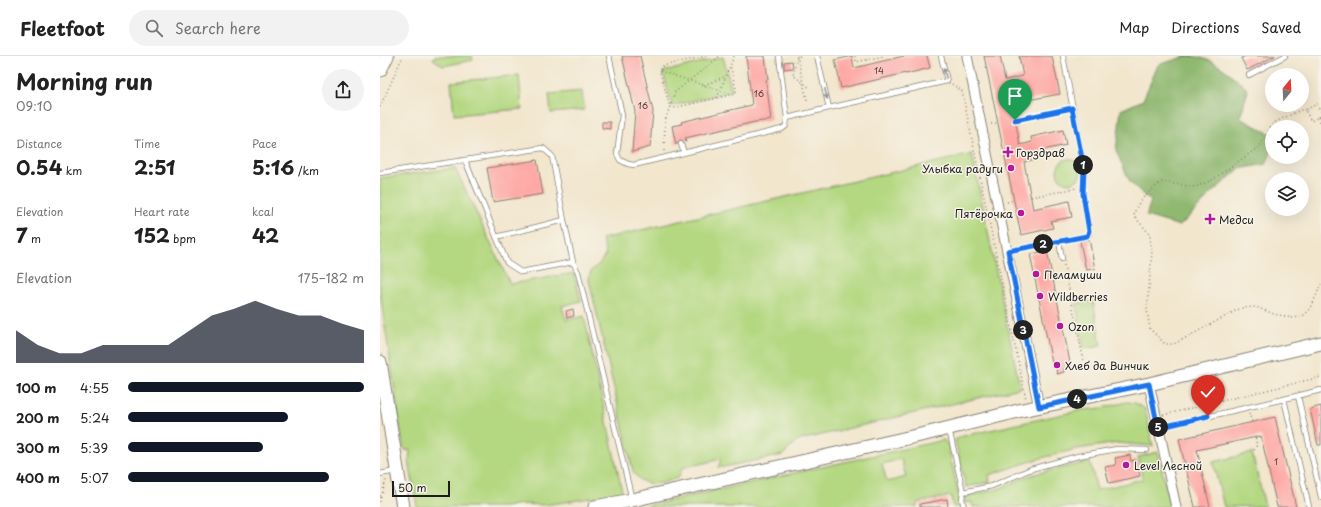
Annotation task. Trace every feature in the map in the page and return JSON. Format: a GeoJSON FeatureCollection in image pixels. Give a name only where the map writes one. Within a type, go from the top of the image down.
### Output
{"type":"FeatureCollection","features":[{"type":"Feature","properties":{"kind":"street"},"geometry":{"type":"LineString","coordinates":[[380,70],[387,56]]}},
{"type":"Feature","properties":{"kind":"street"},"geometry":{"type":"LineString","coordinates":[[967,56],[1039,407]]}},
{"type":"Feature","properties":{"kind":"street"},"geometry":{"type":"LineString","coordinates":[[595,507],[632,500],[1039,407],[1149,384],[1321,344]]}},
{"type":"Feature","properties":{"kind":"street"},"geometry":{"type":"LineString","coordinates":[[381,369],[392,472],[403,507]]}},
{"type":"Feature","properties":{"kind":"street"},"geometry":{"type":"LineString","coordinates":[[1149,384],[1176,507]]}},
{"type":"Feature","properties":{"kind":"lane"},"geometry":{"type":"LineString","coordinates":[[609,56],[622,115],[617,154],[618,157],[624,162],[634,165],[782,129],[786,126],[787,118],[779,56]]}},
{"type":"Feature","properties":{"kind":"lane"},"geometry":{"type":"LineString","coordinates":[[817,56],[829,108]]}},
{"type":"Feature","properties":{"kind":"lane"},"geometry":{"type":"LineString","coordinates":[[787,118],[947,81],[942,56]]}},
{"type":"Feature","properties":{"kind":"lane"},"geometry":{"type":"LineString","coordinates":[[1008,251],[1059,241],[1084,238],[1087,236],[1089,231],[1083,194],[1084,168],[1063,56]]}},
{"type":"Feature","properties":{"kind":"lane"},"geometry":{"type":"LineString","coordinates":[[1249,75],[1285,56]]}},
{"type":"Feature","properties":{"kind":"lane"},"geometry":{"type":"LineString","coordinates":[[681,144],[684,153]]}},
{"type":"Feature","properties":{"kind":"lane"},"geometry":{"type":"LineString","coordinates":[[380,173],[543,148],[552,156],[573,262],[578,272],[632,500]]}},
{"type":"Feature","properties":{"kind":"lane"},"geometry":{"type":"LineString","coordinates":[[464,160],[507,264],[521,272],[573,262]]}},
{"type":"Feature","properties":{"kind":"lane"},"geometry":{"type":"LineString","coordinates":[[496,237],[564,220]]}},
{"type":"Feature","properties":{"kind":"lane"},"geometry":{"type":"LineString","coordinates":[[1059,241],[1062,259]]}},
{"type":"Feature","properties":{"kind":"lane"},"geometry":{"type":"LineString","coordinates":[[1158,428],[1321,390]]}},
{"type":"Feature","properties":{"kind":"lane"},"geometry":{"type":"LineString","coordinates":[[1298,396],[1321,497]]}},
{"type":"Feature","properties":{"kind":"lane"},"geometry":{"type":"LineString","coordinates":[[1284,399],[1309,507]]}},
{"type":"Feature","properties":{"kind":"lane"},"geometry":{"type":"LineString","coordinates":[[949,428],[963,492],[962,499],[964,507]]}},
{"type":"Feature","properties":{"kind":"lane"},"geometry":{"type":"LineString","coordinates":[[963,492],[992,486],[1032,469],[1078,456],[1117,449],[1147,450]]}},
{"type":"Feature","properties":{"kind":"lane"},"geometry":{"type":"LineString","coordinates":[[380,474],[392,472]]}},
{"type":"Feature","properties":{"kind":"path"},"geometry":{"type":"LineString","coordinates":[[380,107],[402,56]]}},
{"type":"Feature","properties":{"kind":"path"},"geometry":{"type":"LineString","coordinates":[[670,107],[668,105],[660,71],[661,68],[663,66],[706,56]]}},
{"type":"Feature","properties":{"kind":"path"},"geometry":{"type":"LineString","coordinates":[[665,157],[663,149],[665,121],[675,92],[720,56]]}},
{"type":"Feature","properties":{"kind":"path"},"geometry":{"type":"LineString","coordinates":[[717,98],[734,56]]}},
{"type":"Feature","properties":{"kind":"path"},"geometry":{"type":"LineString","coordinates":[[797,56],[793,75],[810,88]]}},
{"type":"Feature","properties":{"kind":"path"},"geometry":{"type":"LineString","coordinates":[[797,56],[807,100]]}},
{"type":"Feature","properties":{"kind":"path"},"geometry":{"type":"LineString","coordinates":[[855,56],[856,62],[884,56]]}},
{"type":"Feature","properties":{"kind":"path"},"geometry":{"type":"LineString","coordinates":[[670,107],[674,108],[731,95],[736,92],[730,65]]}},
{"type":"Feature","properties":{"kind":"path"},"geometry":{"type":"LineString","coordinates":[[660,71],[731,95]]}},
{"type":"Feature","properties":{"kind":"path"},"geometry":{"type":"LineString","coordinates":[[704,85],[726,76]]}},
{"type":"Feature","properties":{"kind":"path"},"geometry":{"type":"LineString","coordinates":[[947,81],[962,91],[1027,397],[1025,400]]}},
{"type":"Feature","properties":{"kind":"path"},"geometry":{"type":"LineString","coordinates":[[1309,108],[1317,104],[1321,111]]}},
{"type":"Feature","properties":{"kind":"path"},"geometry":{"type":"LineString","coordinates":[[1015,120],[1072,108]]}},
{"type":"Feature","properties":{"kind":"path"},"geometry":{"type":"LineString","coordinates":[[1297,112],[1273,123],[1259,147],[1212,180],[1195,187],[1161,182],[1142,198],[1135,210],[1134,216],[1148,232],[1150,237],[1152,252],[1147,310],[1150,328],[1165,344],[1174,344],[1241,308],[1256,307],[1274,314],[1293,318],[1303,316],[1311,308],[1321,284]]}},
{"type":"Feature","properties":{"kind":"path"},"geometry":{"type":"LineString","coordinates":[[1306,112],[1311,121],[1321,116]]}},
{"type":"Feature","properties":{"kind":"path"},"geometry":{"type":"LineString","coordinates":[[1318,117],[1321,124]]}},
{"type":"Feature","properties":{"kind":"path"},"geometry":{"type":"LineString","coordinates":[[991,124],[998,123]]}},
{"type":"Feature","properties":{"kind":"path"},"geometry":{"type":"LineString","coordinates":[[1031,197],[1083,186]]}},
{"type":"Feature","properties":{"kind":"path"},"geometry":{"type":"LineString","coordinates":[[1007,202],[1014,200]]}},
{"type":"Feature","properties":{"kind":"path"},"geometry":{"type":"LineString","coordinates":[[1062,259],[1084,362]]}},
{"type":"Feature","properties":{"kind":"path"},"geometry":{"type":"LineString","coordinates":[[1166,414],[1321,378]]}},
{"type":"Feature","properties":{"kind":"path"},"geometry":{"type":"LineString","coordinates":[[1248,407],[1252,422]]}},
{"type":"Feature","properties":{"kind":"path"},"geometry":{"type":"LineString","coordinates":[[1254,450],[1257,445],[1255,437]]}},
{"type":"Feature","properties":{"kind":"path"},"geometry":{"type":"LineString","coordinates":[[380,502],[380,496],[392,472]]}},
{"type":"Feature","properties":{"kind":"green space"},"geometry":{"type":"Polygon","coordinates":[[[435,56],[472,56],[473,60],[443,66],[433,59],[435,56]]]}},
{"type":"Feature","properties":{"kind":"green space"},"geometry":{"type":"Polygon","coordinates":[[[1187,56],[1205,59],[1221,67],[1248,90],[1240,118],[1265,131],[1266,164],[1239,169],[1214,191],[1180,226],[1146,216],[1151,201],[1130,182],[1116,151],[1121,110],[1143,100],[1158,65],[1187,56]]]}},
{"type":"Feature","properties":{"kind":"green space"},"geometry":{"type":"Polygon","coordinates":[[[723,57],[732,91],[672,106],[663,72],[723,57]]]}},
{"type":"Feature","properties":{"kind":"green space"},"geometry":{"type":"Polygon","coordinates":[[[519,75],[522,109],[454,115],[451,82],[519,75]]]}},
{"type":"Feature","properties":{"kind":"green space"},"geometry":{"type":"Polygon","coordinates":[[[582,91],[584,110],[551,113],[549,94],[582,91]]]}},
{"type":"Feature","properties":{"kind":"green space"},"geometry":{"type":"Polygon","coordinates":[[[972,154],[1020,388],[800,440],[783,455],[718,468],[721,459],[682,468],[679,477],[666,482],[654,484],[642,481],[637,477],[633,471],[589,280],[591,272],[606,254],[602,239],[972,154]]]}},
{"type":"Feature","properties":{"kind":"green space"},"geometry":{"type":"Polygon","coordinates":[[[1069,159],[1077,163],[1081,171],[1077,179],[1069,183],[1061,179],[1057,171],[1061,163],[1069,159]]]}},
{"type":"Feature","properties":{"kind":"green space"},"geometry":{"type":"Polygon","coordinates":[[[455,168],[510,284],[574,273],[581,301],[562,306],[566,320],[584,316],[622,491],[617,494],[545,505],[520,504],[505,507],[417,507],[409,461],[410,449],[406,451],[403,446],[380,293],[380,178],[455,168]]]}},
{"type":"Feature","properties":{"kind":"green space"},"geometry":{"type":"Polygon","coordinates":[[[1093,300],[1101,346],[1084,349],[1076,304],[1093,300]]]}},
{"type":"Feature","properties":{"kind":"green space"},"geometry":{"type":"Polygon","coordinates":[[[1127,402],[1135,403],[1145,409],[1153,446],[1118,443],[1077,449],[1038,459],[989,475],[990,482],[966,487],[955,440],[963,436],[1082,410],[1102,408],[1127,402]]]}},
{"type":"Feature","properties":{"kind":"green space"},"geometry":{"type":"Polygon","coordinates":[[[944,440],[948,445],[961,507],[953,507],[951,496],[917,503],[917,507],[641,507],[944,440]],[[901,459],[882,464],[887,482],[906,477],[901,459]]]}},
{"type":"Feature","properties":{"kind":"green space"},"geometry":{"type":"Polygon","coordinates":[[[1158,452],[1170,507],[973,507],[972,502],[965,503],[964,497],[998,489],[1025,477],[1043,472],[1090,462],[1097,490],[1143,479],[1138,457],[1158,452]]]}},
{"type":"Feature","properties":{"kind":"green space"},"geometry":{"type":"Polygon","coordinates":[[[1252,453],[1265,506],[1224,507],[1213,462],[1252,453]]]}},
{"type":"Feature","properties":{"kind":"building"},"geometry":{"type":"Polygon","coordinates":[[[622,56],[640,56],[653,111],[650,147],[632,152],[635,111],[622,56]]]}},
{"type":"Feature","properties":{"kind":"building"},"geometry":{"type":"Polygon","coordinates":[[[746,56],[765,56],[768,80],[766,80],[771,120],[755,122],[685,138],[686,142],[680,140],[676,145],[672,126],[682,124],[681,122],[752,105],[746,56]]]}},
{"type":"Feature","properties":{"kind":"building"},"geometry":{"type":"Polygon","coordinates":[[[852,56],[854,68],[904,56],[927,56],[930,68],[841,88],[835,60],[852,56]]]}},
{"type":"Feature","properties":{"kind":"building"},"geometry":{"type":"Polygon","coordinates":[[[984,56],[1000,56],[1005,80],[1023,76],[1019,56],[1052,56],[1060,94],[1012,103],[1020,145],[1032,142],[1031,137],[1063,130],[1066,145],[1043,150],[1044,157],[1024,162],[1033,209],[1069,201],[1072,217],[1051,221],[1053,228],[1021,235],[984,56]]]}},
{"type":"Feature","properties":{"kind":"building"},"geometry":{"type":"Polygon","coordinates":[[[1246,56],[1275,56],[1247,70],[1241,58],[1246,56]]]}},
{"type":"Feature","properties":{"kind":"building"},"geometry":{"type":"Polygon","coordinates":[[[792,61],[793,68],[784,69],[784,62],[792,61]]]}},
{"type":"Feature","properties":{"kind":"building"},"geometry":{"type":"Polygon","coordinates":[[[602,122],[610,122],[610,129],[602,128],[602,122]]]}},
{"type":"Feature","properties":{"kind":"building"},"geometry":{"type":"Polygon","coordinates":[[[537,160],[543,194],[493,202],[487,168],[537,160]]]}},
{"type":"Feature","properties":{"kind":"building"},"geometry":{"type":"Polygon","coordinates":[[[1089,239],[1095,269],[1086,270],[1080,241],[1089,239]]]}},
{"type":"Feature","properties":{"kind":"building"},"geometry":{"type":"Polygon","coordinates":[[[1047,251],[1071,367],[1064,369],[1064,372],[1057,374],[1055,363],[1052,363],[1030,254],[1047,251]]]}},
{"type":"Feature","properties":{"kind":"building"},"geometry":{"type":"Polygon","coordinates":[[[573,309],[574,316],[567,318],[566,311],[573,309]]]}},
{"type":"Feature","properties":{"kind":"building"},"geometry":{"type":"Polygon","coordinates":[[[1321,406],[1321,445],[1318,445],[1310,409],[1321,406]]]}},
{"type":"Feature","properties":{"kind":"building"},"geometry":{"type":"Polygon","coordinates":[[[1275,417],[1296,507],[1277,507],[1261,436],[1197,450],[1210,507],[1195,507],[1179,439],[1275,417]]]}},
{"type":"Feature","properties":{"kind":"building"},"geometry":{"type":"Polygon","coordinates":[[[1130,455],[1131,461],[1136,460],[1140,476],[1109,483],[1105,467],[1116,465],[1115,458],[1130,455]]]}},
{"type":"Feature","properties":{"kind":"building"},"geometry":{"type":"Polygon","coordinates":[[[947,499],[948,507],[920,507],[920,504],[947,499]]]}},
{"type":"Feature","properties":{"kind":"place","name":"Горздрав"},"geometry":{"type":"Point","coordinates":[1008,152]}},
{"type":"Feature","properties":{"kind":"place","name":"Улыбка радуги"},"geometry":{"type":"Point","coordinates":[1011,168]}},
{"type":"Feature","properties":{"kind":"place","name":"Пятёрочка"},"geometry":{"type":"Point","coordinates":[1021,213]}},
{"type":"Feature","properties":{"kind":"place","name":"Медси"},"geometry":{"type":"Point","coordinates":[1210,219]}},
{"type":"Feature","properties":{"kind":"place","name":"Пеламуши"},"geometry":{"type":"Point","coordinates":[1036,274]}},
{"type":"Feature","properties":{"kind":"place","name":"Wildberries"},"geometry":{"type":"Point","coordinates":[1040,296]}},
{"type":"Feature","properties":{"kind":"place","name":"Ozon"},"geometry":{"type":"Point","coordinates":[1060,326]}},
{"type":"Feature","properties":{"kind":"place","name":"Хлеб да Винчик"},"geometry":{"type":"Point","coordinates":[1057,365]}},
{"type":"Feature","properties":{"kind":"place","name":"Level Лесной"},"geometry":{"type":"Point","coordinates":[1126,465]}},
{"type":"Feature","properties":{"kind":"route"},"geometry":{"type":"LineString","coordinates":[[1015,120],[1072,108],[1084,168],[1083,194],[1089,234],[1087,236],[1008,251],[1039,407],[1149,384],[1158,428],[1208,416]]}}]}
